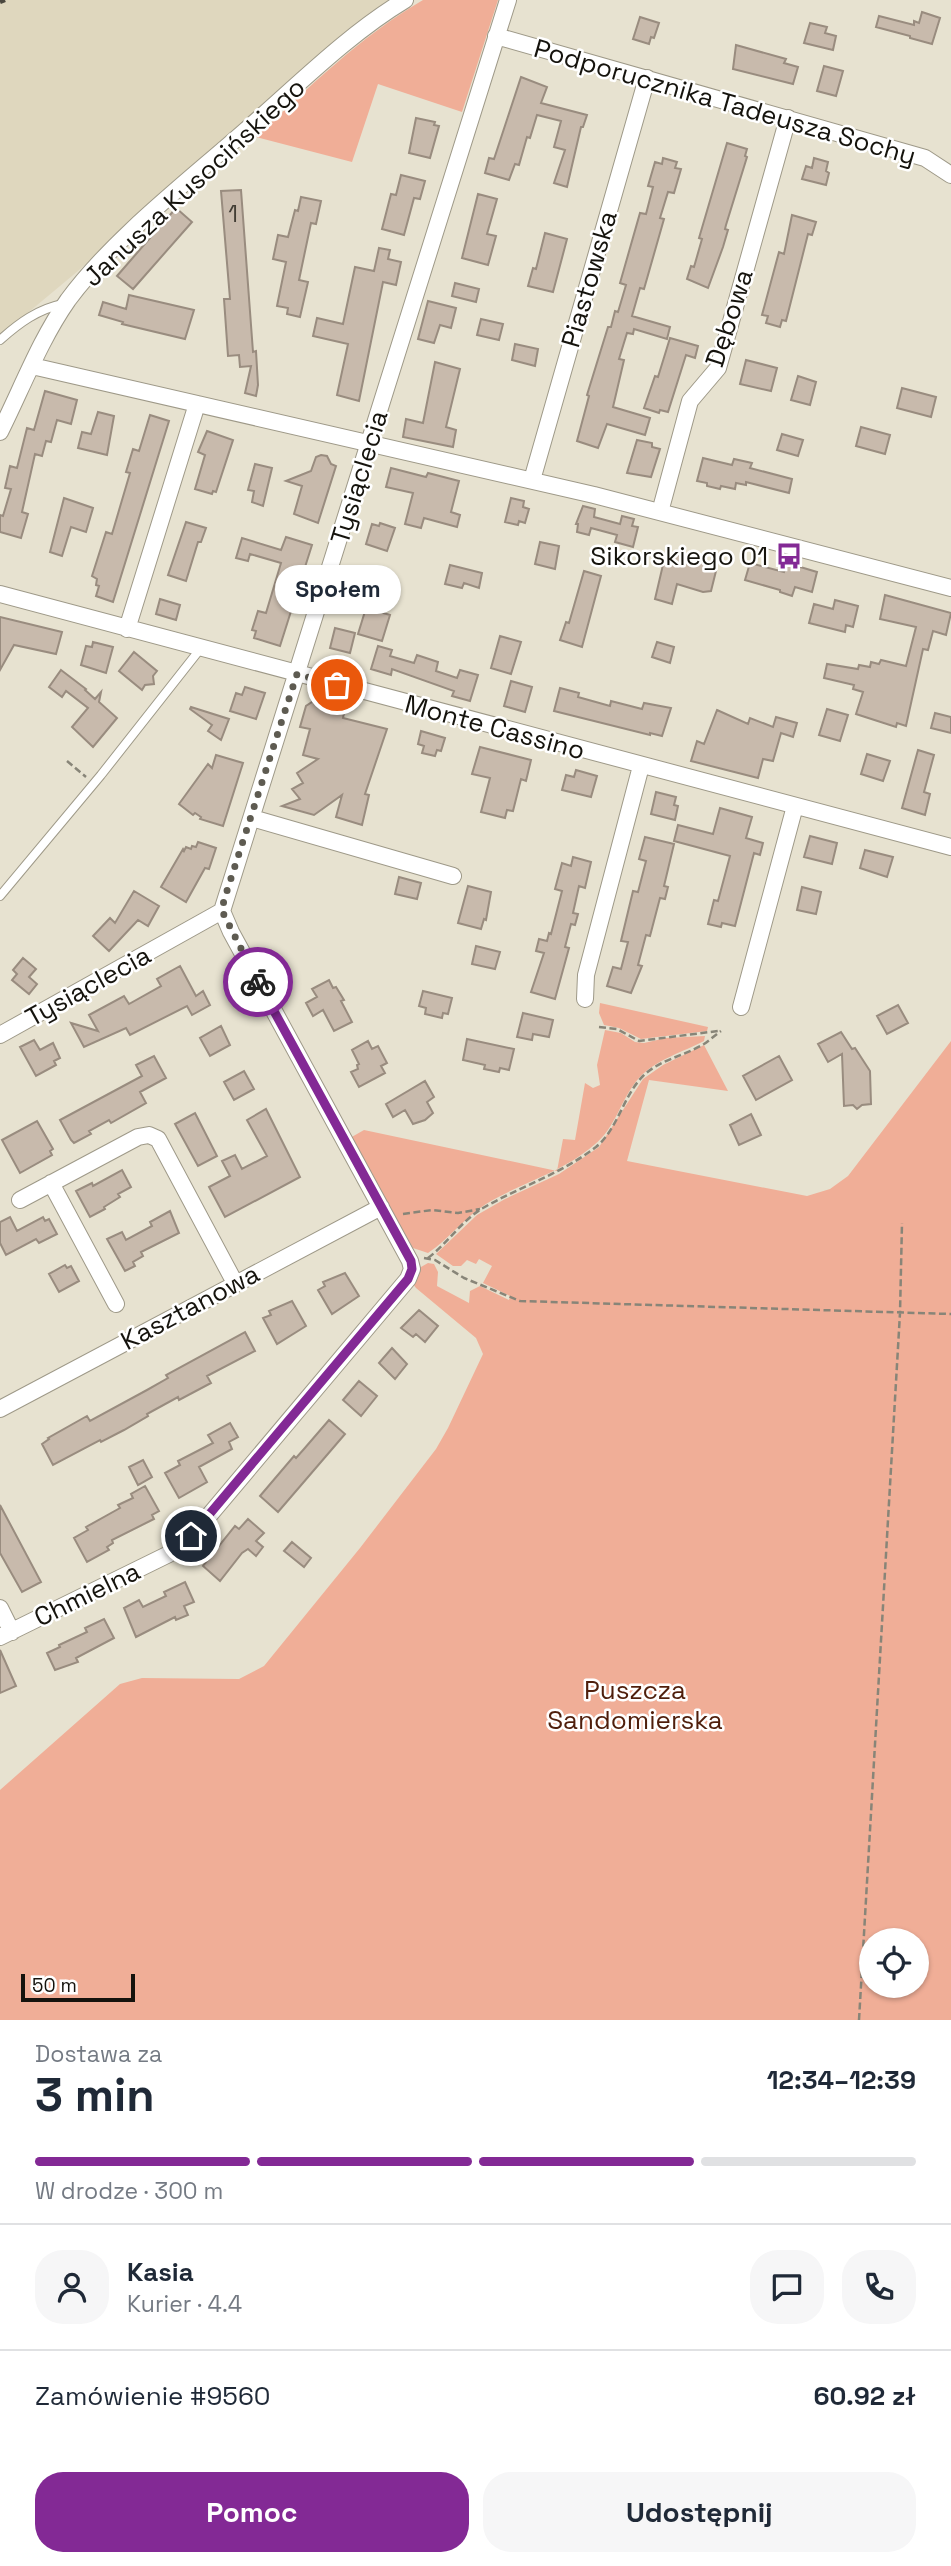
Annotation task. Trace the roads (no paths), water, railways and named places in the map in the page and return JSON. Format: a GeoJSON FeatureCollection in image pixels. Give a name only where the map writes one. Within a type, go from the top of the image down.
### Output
{"type":"FeatureCollection","features":[{"type":"Feature","properties":{"kind":"street","name":"Janusza Kusocińskiego"},"geometry":{"type":"LineString","coordinates":[[0,432],[46,335],[66,303],[104,259],[350,40],[405,0]]}},
{"type":"Feature","properties":{"kind":"street","name":"Tysiąclecia"},"geometry":{"type":"LineString","coordinates":[[0,1035],[222,911],[508,0]]}},
{"type":"Feature","properties":{"kind":"street","name":"Podporucznika Tadeusza Sochy"},"geometry":{"type":"LineString","coordinates":[[496,36],[925,158],[951,175]]}},
{"type":"Feature","properties":{"kind":"street","name":"Piastowska"},"geometry":{"type":"LineString","coordinates":[[532,480],[647,78]]}},
{"type":"Feature","properties":{"kind":"street","name":"Dębowa"},"geometry":{"type":"LineString","coordinates":[[660,512],[690,401],[718,368],[788,118]]}},
{"type":"Feature","properties":{"kind":"street"},"geometry":{"type":"LineString","coordinates":[[33,366],[532,480],[951,587]]}},
{"type":"Feature","properties":{"kind":"street"},"geometry":{"type":"LineString","coordinates":[[127,629],[197,404]]}},
{"type":"Feature","properties":{"kind":"street","name":"Monte Cassino"},"geometry":{"type":"LineString","coordinates":[[0,594],[951,847]]}},
{"type":"Feature","properties":{"kind":"street"},"geometry":{"type":"LineString","coordinates":[[585,999],[586,975],[641,766]]}},
{"type":"Feature","properties":{"kind":"street"},"geometry":{"type":"LineString","coordinates":[[741,1007],[795,806]]}},
{"type":"Feature","properties":{"kind":"street"},"geometry":{"type":"LineString","coordinates":[[252,818],[453,876]]}},
{"type":"Feature","properties":{"kind":"street"},"geometry":{"type":"LineString","coordinates":[[222,911],[383,1211]]}},
{"type":"Feature","properties":{"kind":"street"},"geometry":{"type":"LineString","coordinates":[[20,1200],[138,1137],[149,1135],[158,1139],[236,1283]]}},
{"type":"Feature","properties":{"kind":"street"},"geometry":{"type":"LineString","coordinates":[[51,1183],[116,1304]]}},
{"type":"Feature","properties":{"kind":"street","name":"Chmielna"},"geometry":{"type":"LineString","coordinates":[[6,1634],[169,1554],[191,1536],[408,1279],[412,1269],[411,1261],[383,1211]]}},
{"type":"Feature","properties":{"kind":"street","name":"Kasztanowa"},"geometry":{"type":"LineString","coordinates":[[0,1409],[236,1283],[383,1211]]}},
{"type":"Feature","properties":{"kind":"street"},"geometry":{"type":"LineString","coordinates":[[0,1608],[6,1634]]}},
{"type":"Feature","properties":{"kind":"lane"},"geometry":{"type":"LineString","coordinates":[[0,340],[17,325],[46,307],[66,303]]}},
{"type":"Feature","properties":{"kind":"lane"},"geometry":{"type":"LineString","coordinates":[[0,897],[201,648]]}},
{"type":"Feature","properties":{"kind":"railway"},"geometry":{"type":"LineString","coordinates":[[0,2],[5,0]]}},
{"type":"Feature","properties":{"kind":"place","name":"Sikorskiego 01"},"geometry":{"type":"Point","coordinates":[789,556]}},
{"type":"Feature","properties":{"kind":"place","name":"Społem"},"geometry":{"type":"Point","coordinates":[337,685]}},
{"type":"Feature","properties":{"kind":"park label","name":"Puszcza Sandomierska"},"geometry":{"type":"Point","coordinates":[635,1705]}}]}
